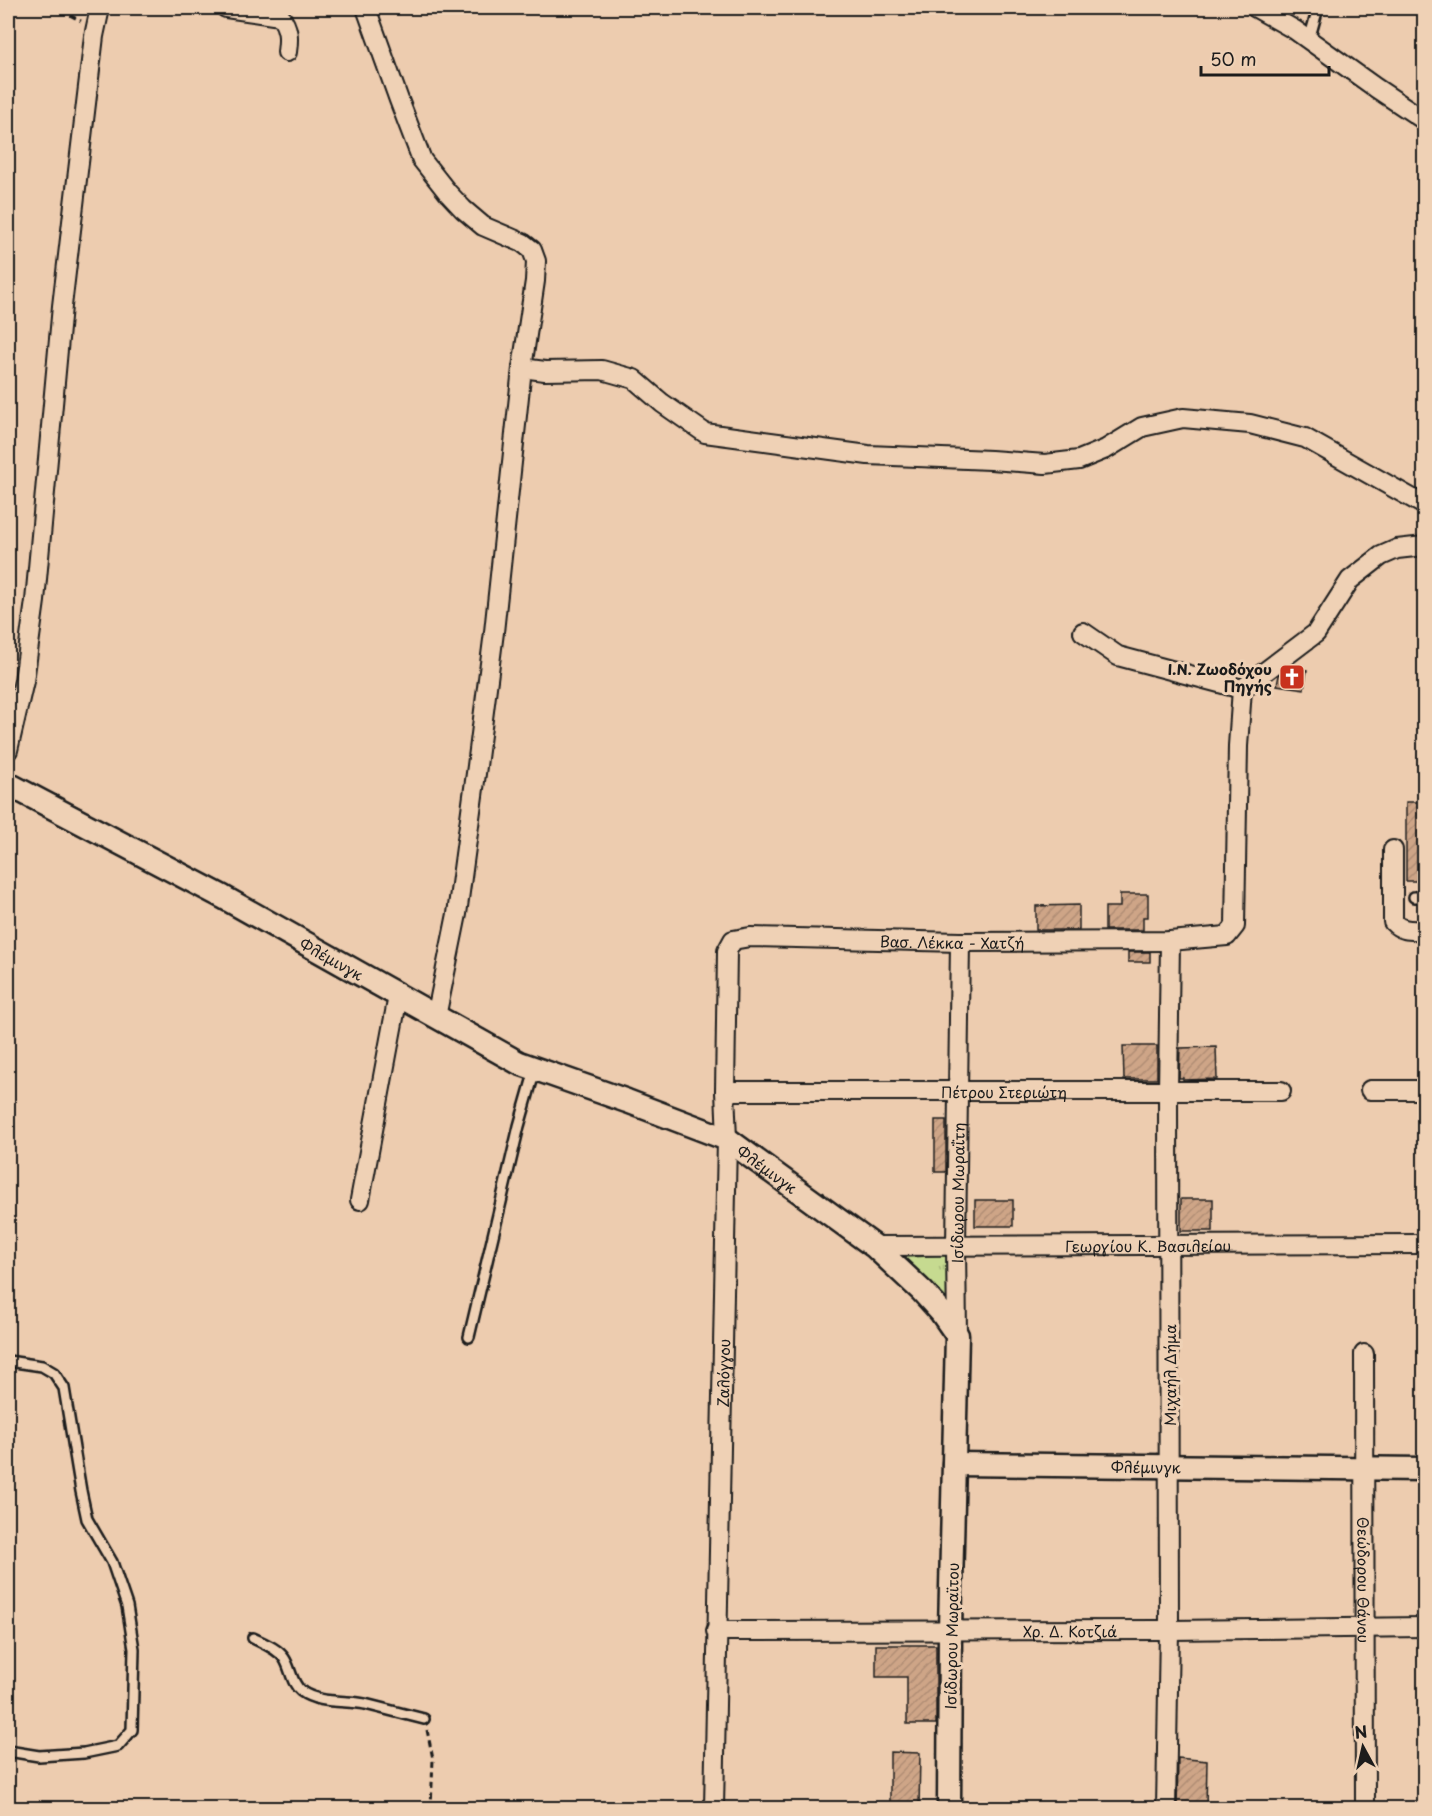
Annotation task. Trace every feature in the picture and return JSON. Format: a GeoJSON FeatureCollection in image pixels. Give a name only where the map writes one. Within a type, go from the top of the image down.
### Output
{"type":"FeatureCollection","features":[{"type":"Feature","properties":{"kind":"street"},"geometry":{"type":"LineString","coordinates":[[8,750],[24,681],[35,602],[62,306],[94,36],[100,8]]}},
{"type":"Feature","properties":{"kind":"street"},"geometry":{"type":"LineString","coordinates":[[226,8],[280,16],[286,24],[289,37],[287,52]]}},
{"type":"Feature","properties":{"kind":"street"},"geometry":{"type":"LineString","coordinates":[[366,8],[422,160],[463,209],[483,226],[523,243],[532,250],[536,261],[536,281],[522,368],[494,632],[477,765],[457,914],[436,1017]]}},
{"type":"Feature","properties":{"kind":"street"},"geometry":{"type":"LineString","coordinates":[[1256,8],[1295,30],[1425,120]]}},
{"type":"Feature","properties":{"kind":"street"},"geometry":{"type":"LineString","coordinates":[[522,368],[545,371],[602,370],[634,379],[662,403],[705,433],[868,455],[1045,464],[1078,460],[1106,449],[1142,427],[1183,418],[1250,424],[1305,438],[1425,505]]}},
{"type":"Feature","properties":{"kind":"street"},"geometry":{"type":"LineString","coordinates":[[1083,632],[1118,656],[1242,689],[1316,633],[1350,580],[1381,556],[1397,549],[1425,546]]}},
{"type":"Feature","properties":{"kind":"street","name":"Βασ. Λέκκα - Χατζή"},"geometry":{"type":"LineString","coordinates":[[733,940],[750,937],[960,942],[1170,941],[1227,936],[1235,926],[1238,746],[1242,689]]}},
{"type":"Feature","properties":{"kind":"street","name":"Φλέμινγκ"},"geometry":{"type":"LineString","coordinates":[[8,784],[223,897],[498,1052],[535,1070],[627,1101],[727,1139],[874,1246],[922,1291],[957,1335]]}},
{"type":"Feature","properties":{"kind":"street"},"geometry":{"type":"LineString","coordinates":[[1393,850],[1393,922],[1406,930],[1425,930]]}},
{"type":"Feature","properties":{"kind":"street","name":"Ζαλόγγου"},"geometry":{"type":"LineString","coordinates":[[714,1809],[727,1139],[725,1091],[727,951],[733,940]]}},
{"type":"Feature","properties":{"kind":"street","name":"Μιχαήλ Δήμα"},"geometry":{"type":"LineString","coordinates":[[1166,1809],[1169,1630],[1170,941]]}},
{"type":"Feature","properties":{"kind":"street","name":"Ισίδωρου Μωραΐτη"},"geometry":{"type":"LineString","coordinates":[[957,1335],[957,1091],[960,942]]}},
{"type":"Feature","properties":{"kind":"street"},"geometry":{"type":"LineString","coordinates":[[360,1200],[398,996]]}},
{"type":"Feature","properties":{"kind":"street"},"geometry":{"type":"LineString","coordinates":[[1370,1090],[1425,1090]]}},
{"type":"Feature","properties":{"kind":"street","name":"Πέτρου Στεριώτη"},"geometry":{"type":"LineString","coordinates":[[725,1091],[1281,1091]]}},
{"type":"Feature","properties":{"kind":"street","name":"Γεωργίου Κ. Βασιλείου"},"geometry":{"type":"LineString","coordinates":[[874,1246],[1425,1244]]}},
{"type":"Feature","properties":{"kind":"street"},"geometry":{"type":"LineString","coordinates":[[954,1464],[957,1335]]}},
{"type":"Feature","properties":{"kind":"street","name":"Θεώδορου Θάνου"},"geometry":{"type":"LineString","coordinates":[[1364,1354],[1365,1809]]}},
{"type":"Feature","properties":{"kind":"street","name":"Φλέμινγκ"},"geometry":{"type":"LineString","coordinates":[[954,1464],[1425,1469]]}},
{"type":"Feature","properties":{"kind":"street","name":"Ισίδωρου Μωραϊτου"},"geometry":{"type":"LineString","coordinates":[[949,1809],[954,1464]]}},
{"type":"Feature","properties":{"kind":"street","name":"Χρ. Δ. Κοτζιά"},"geometry":{"type":"LineString","coordinates":[[716,1631],[1425,1627]]}},
{"type":"Feature","properties":{"kind":"lane"},"geometry":{"type":"LineString","coordinates":[[1309,40],[1318,8]]}},
{"type":"Feature","properties":{"kind":"lane"},"geometry":{"type":"LineString","coordinates":[[1414,897],[1425,897]]}},
{"type":"Feature","properties":{"kind":"lane"},"geometry":{"type":"LineString","coordinates":[[470,1337],[519,1126],[535,1070]]}},
{"type":"Feature","properties":{"kind":"lane"},"geometry":{"type":"LineString","coordinates":[[8,1361],[42,1366],[54,1373],[64,1388],[87,1519],[112,1562],[127,1606],[134,1649],[132,1730],[118,1746],[84,1753],[39,1756],[8,1751]]}},
{"type":"Feature","properties":{"kind":"lane"},"geometry":{"type":"LineString","coordinates":[[253,1638],[285,1659],[299,1690],[307,1695],[362,1704],[424,1719]]}},
{"type":"Feature","properties":{"kind":"path"},"geometry":{"type":"LineString","coordinates":[[40,8],[68,14],[80,21],[94,36]]}},
{"type":"Feature","properties":{"kind":"path"},"geometry":{"type":"LineString","coordinates":[[424,1719],[430,1736],[433,1759],[431,1809]]}},
{"type":"Feature","properties":{"kind":"green space"},"geometry":{"type":"Polygon","coordinates":[[[948,1256],[949,1310],[898,1258],[948,1256]]]}},
{"type":"Feature","properties":{"kind":"building","name":"Ι.Ν. Ζωοδόχου Πηγής"},"geometry":{"type":"Polygon","coordinates":[[[1289,668],[1307,670],[1304,689],[1277,685],[1279,675],[1289,668]]]}},
{"type":"Feature","properties":{"kind":"building"},"geometry":{"type":"Polygon","coordinates":[[[1406,802],[1425,802],[1425,881],[1406,881],[1406,802]]]}},
{"type":"Feature","properties":{"kind":"building"},"geometry":{"type":"Polygon","coordinates":[[[1120,894],[1148,894],[1148,917],[1143,917],[1143,930],[1105,930],[1105,907],[1120,907],[1120,894]]]}},
{"type":"Feature","properties":{"kind":"building"},"geometry":{"type":"Polygon","coordinates":[[[1079,905],[1079,930],[1036,930],[1036,906],[1079,905]]]}},
{"type":"Feature","properties":{"kind":"building"},"geometry":{"type":"Polygon","coordinates":[[[1128,952],[1150,952],[1150,962],[1128,962],[1128,952]]]}},
{"type":"Feature","properties":{"kind":"building"},"geometry":{"type":"Polygon","coordinates":[[[1123,1046],[1157,1046],[1157,1079],[1124,1079],[1123,1046]]]}},
{"type":"Feature","properties":{"kind":"building"},"geometry":{"type":"Polygon","coordinates":[[[1216,1047],[1217,1079],[1183,1080],[1179,1078],[1180,1048],[1216,1047]]]}},
{"type":"Feature","properties":{"kind":"building"},"geometry":{"type":"Polygon","coordinates":[[[935,1120],[946,1120],[946,1172],[935,1172],[935,1120]]]}},
{"type":"Feature","properties":{"kind":"building"},"geometry":{"type":"Polygon","coordinates":[[[1181,1199],[1213,1199],[1213,1231],[1181,1231],[1181,1199]]]}},
{"type":"Feature","properties":{"kind":"building"},"geometry":{"type":"Polygon","coordinates":[[[975,1200],[1013,1200],[1013,1226],[975,1226],[975,1200]]]}},
{"type":"Feature","properties":{"kind":"building"},"geometry":{"type":"Polygon","coordinates":[[[876,1645],[936,1645],[936,1724],[907,1724],[907,1677],[876,1677],[876,1645]]]}},
{"type":"Feature","properties":{"kind":"building"},"geometry":{"type":"Polygon","coordinates":[[[890,1752],[920,1753],[919,1809],[890,1808],[890,1752]]]}},
{"type":"Feature","properties":{"kind":"building"},"geometry":{"type":"Polygon","coordinates":[[[1178,1758],[1207,1761],[1206,1809],[1177,1809],[1178,1758]]]}},
{"type":"Feature","properties":{"kind":"place","name":"Ι.Ν. Ζωοδόχου Πηγής"},"geometry":{"type":"Point","coordinates":[1292,677]}}]}
